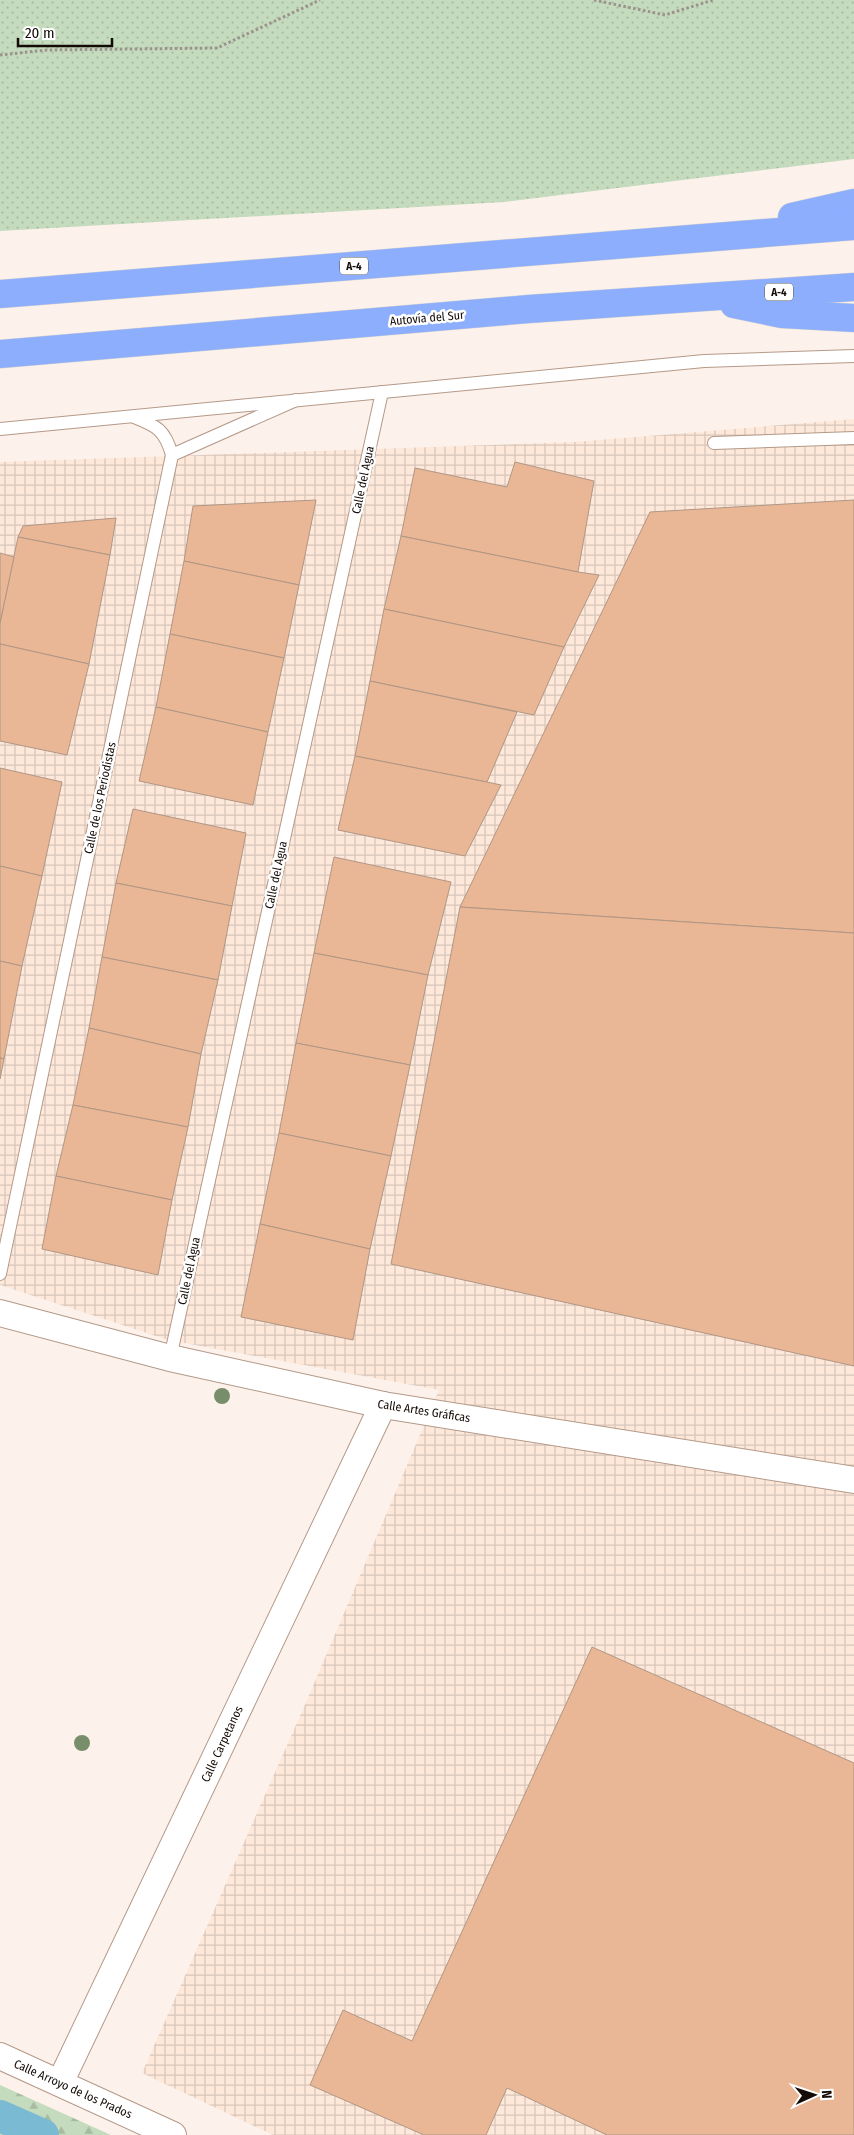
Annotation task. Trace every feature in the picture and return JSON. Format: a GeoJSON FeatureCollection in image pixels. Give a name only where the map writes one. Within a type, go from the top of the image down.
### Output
{"type":"FeatureCollection","features":[{"type":"Feature","properties":{"kind":"highway"},"geometry":{"type":"LineString","coordinates":[[708,238],[854,202]]}},
{"type":"Feature","properties":{"kind":"highway","name":"A-4"},"geometry":{"type":"LineString","coordinates":[[0,294],[854,226]]}},
{"type":"Feature","properties":{"kind":"highway","name":"Autovía del Sur"},"geometry":{"type":"LineString","coordinates":[[0,354],[519,310],[854,286]]}},
{"type":"Feature","properties":{"kind":"highway"},"geometry":{"type":"LineString","coordinates":[[704,297],[782,314],[854,318]]}},
{"type":"Feature","properties":{"kind":"street","name":"Calle Artes Gráficas"},"geometry":{"type":"LineString","coordinates":[[0,1313],[170,1358],[383,1405],[854,1480]]}},
{"type":"Feature","properties":{"kind":"street","name":"Calle Carpetanos"},"geometry":{"type":"LineString","coordinates":[[60,2083],[383,1405]]}},
{"type":"Feature","properties":{"kind":"street","name":"Calle Arroyo de los Prados"},"geometry":{"type":"LineString","coordinates":[[0,2056],[172,2135]]}},
{"type":"Feature","properties":{"kind":"lane"},"geometry":{"type":"LineString","coordinates":[[0,429],[704,361],[854,356]]}},
{"type":"Feature","properties":{"kind":"lane","name":"Calle del Agua"},"geometry":{"type":"LineString","coordinates":[[170,1358],[382,392]]}},
{"type":"Feature","properties":{"kind":"lane"},"geometry":{"type":"LineString","coordinates":[[132,416],[155,425],[167,438],[172,455],[296,400]]}},
{"type":"Feature","properties":{"kind":"lane"},"geometry":{"type":"LineString","coordinates":[[714,443],[854,438]]}},
{"type":"Feature","properties":{"kind":"lane","name":"Calle de los Periodistas"},"geometry":{"type":"LineString","coordinates":[[0,1274],[172,455]]}},
{"type":"Feature","properties":{"kind":"path"},"geometry":{"type":"LineString","coordinates":[[0,55],[47,50],[217,48],[320,0]]}},
{"type":"Feature","properties":{"kind":"path"},"geometry":{"type":"LineString","coordinates":[[594,0],[665,15],[712,0]]}},
{"type":"Feature","properties":{"kind":"shaded area"},"geometry":{"type":"Polygon","coordinates":[[[854,419],[854,2135],[273,2135],[142,2073],[307,1700],[439,1390],[168,1340],[0,1285],[0,462],[574,442],[854,419]]]}},
{"type":"Feature","properties":{"kind":"green space"},"geometry":{"type":"Polygon","coordinates":[[[0,0],[854,0],[854,159],[504,202],[0,231],[0,0]]]}},
{"type":"Feature","properties":{"kind":"green space"},"geometry":{"type":"Polygon","coordinates":[[[0,2085],[111,2135],[0,2135],[0,2085]]]}},
{"type":"Feature","properties":{"kind":"building"},"geometry":{"type":"Polygon","coordinates":[[[515,462],[594,481],[578,572],[401,536],[415,468],[507,487],[515,462]]]}},
{"type":"Feature","properties":{"kind":"building"},"geometry":{"type":"Polygon","coordinates":[[[316,500],[299,585],[184,561],[193,506],[316,500]]]}},
{"type":"Feature","properties":{"kind":"building"},"geometry":{"type":"Polygon","coordinates":[[[854,500],[854,933],[460,907],[650,512],[854,500]]]}},
{"type":"Feature","properties":{"kind":"building"},"geometry":{"type":"Polygon","coordinates":[[[116,518],[110,555],[18,537],[23,526],[116,518]]]}},
{"type":"Feature","properties":{"kind":"building"},"geometry":{"type":"Polygon","coordinates":[[[401,536],[599,575],[564,647],[384,609],[401,536]]]}},
{"type":"Feature","properties":{"kind":"building"},"geometry":{"type":"Polygon","coordinates":[[[18,537],[110,555],[89,664],[0,644],[0,623],[18,537]]]}},
{"type":"Feature","properties":{"kind":"building"},"geometry":{"type":"Polygon","coordinates":[[[0,553],[14,557],[0,623],[0,553]]]}},
{"type":"Feature","properties":{"kind":"building"},"geometry":{"type":"Polygon","coordinates":[[[184,561],[299,585],[284,658],[170,634],[184,561]]]}},
{"type":"Feature","properties":{"kind":"building"},"geometry":{"type":"Polygon","coordinates":[[[384,609],[564,647],[534,715],[370,681],[384,609]]]}},
{"type":"Feature","properties":{"kind":"building"},"geometry":{"type":"Polygon","coordinates":[[[170,634],[284,658],[268,732],[156,707],[170,634]]]}},
{"type":"Feature","properties":{"kind":"building"},"geometry":{"type":"Polygon","coordinates":[[[0,644],[89,664],[67,755],[0,741],[0,644]]]}},
{"type":"Feature","properties":{"kind":"building"},"geometry":{"type":"Polygon","coordinates":[[[370,681],[517,712],[487,782],[355,756],[370,681]]]}},
{"type":"Feature","properties":{"kind":"building"},"geometry":{"type":"Polygon","coordinates":[[[156,707],[268,732],[253,805],[139,781],[156,707]]]}},
{"type":"Feature","properties":{"kind":"building"},"geometry":{"type":"Polygon","coordinates":[[[355,756],[501,785],[465,856],[338,830],[355,756]]]}},
{"type":"Feature","properties":{"kind":"building"},"geometry":{"type":"Polygon","coordinates":[[[0,768],[62,782],[42,876],[0,866],[0,768]]]}},
{"type":"Feature","properties":{"kind":"building"},"geometry":{"type":"Polygon","coordinates":[[[133,809],[246,833],[232,906],[116,883],[133,809]]]}},
{"type":"Feature","properties":{"kind":"building"},"geometry":{"type":"Polygon","coordinates":[[[334,857],[451,882],[428,975],[314,953],[334,857]]]}},
{"type":"Feature","properties":{"kind":"building"},"geometry":{"type":"Polygon","coordinates":[[[0,866],[42,876],[22,966],[0,961],[0,866]]]}},
{"type":"Feature","properties":{"kind":"building"},"geometry":{"type":"Polygon","coordinates":[[[116,883],[232,906],[218,980],[102,957],[116,883]]]}},
{"type":"Feature","properties":{"kind":"building"},"geometry":{"type":"Polygon","coordinates":[[[460,907],[854,933],[854,1366],[391,1264],[460,907]]]}},
{"type":"Feature","properties":{"kind":"building"},"geometry":{"type":"Polygon","coordinates":[[[314,953],[428,975],[410,1065],[296,1043],[314,953]]]}},
{"type":"Feature","properties":{"kind":"building"},"geometry":{"type":"Polygon","coordinates":[[[102,957],[218,980],[201,1054],[89,1028],[102,957]]]}},
{"type":"Feature","properties":{"kind":"building"},"geometry":{"type":"Polygon","coordinates":[[[0,961],[22,966],[4,1059],[0,1058],[0,961]]]}},
{"type":"Feature","properties":{"kind":"building"},"geometry":{"type":"Polygon","coordinates":[[[89,1028],[201,1054],[188,1127],[73,1105],[89,1028]]]}},
{"type":"Feature","properties":{"kind":"building"},"geometry":{"type":"Polygon","coordinates":[[[296,1043],[410,1065],[391,1156],[279,1133],[296,1043]]]}},
{"type":"Feature","properties":{"kind":"building"},"geometry":{"type":"Polygon","coordinates":[[[0,1058],[4,1059],[0,1079],[0,1058]]]}},
{"type":"Feature","properties":{"kind":"building"},"geometry":{"type":"Polygon","coordinates":[[[73,1105],[188,1127],[172,1200],[56,1176],[73,1105]]]}},
{"type":"Feature","properties":{"kind":"building"},"geometry":{"type":"Polygon","coordinates":[[[279,1133],[391,1156],[370,1249],[260,1224],[279,1133]]]}},
{"type":"Feature","properties":{"kind":"building"},"geometry":{"type":"Polygon","coordinates":[[[56,1176],[172,1200],[158,1275],[42,1249],[56,1176]]]}},
{"type":"Feature","properties":{"kind":"building"},"geometry":{"type":"Polygon","coordinates":[[[260,1224],[370,1249],[353,1340],[241,1317],[260,1224]]]}},
{"type":"Feature","properties":{"kind":"building"},"geometry":{"type":"Polygon","coordinates":[[[592,1647],[854,1763],[854,2135],[607,2135],[507,2088],[486,2135],[424,2135],[310,2085],[343,2010],[412,2041],[592,1647]]]}},
{"type":"Feature","properties":{"kind":"waterway"},"geometry":{"type":"LineString","coordinates":[[0,2116],[43,2135]]}}]}
